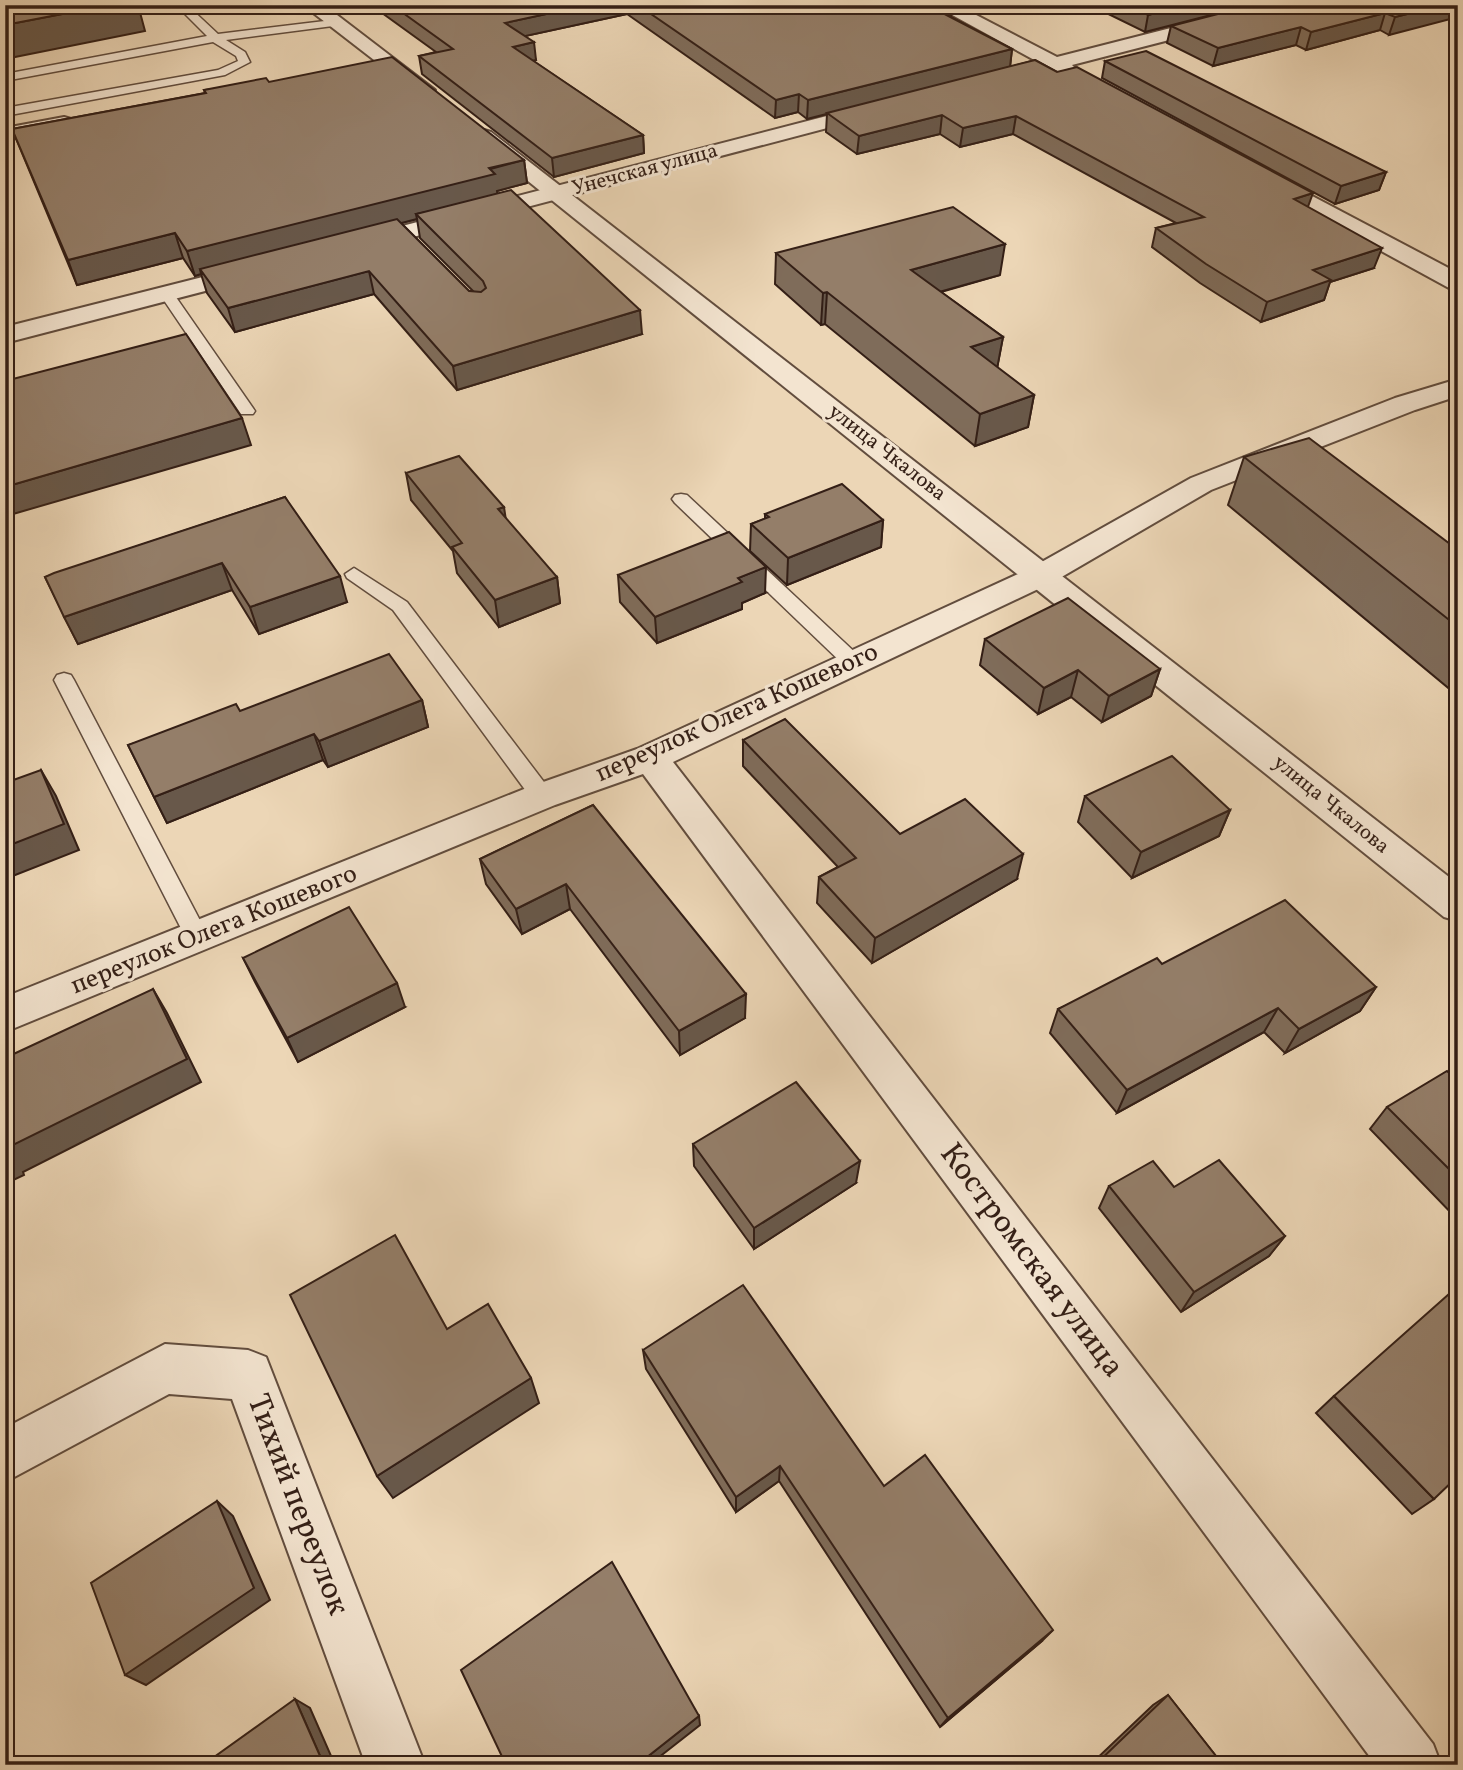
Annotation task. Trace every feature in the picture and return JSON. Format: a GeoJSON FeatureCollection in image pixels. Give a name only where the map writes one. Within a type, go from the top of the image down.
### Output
{"type":"FeatureCollection","features":[{"type":"Feature","properties":{"kind":"street"},"geometry":{"type":"LineString","coordinates":[[312,5],[441,103]]}},
{"type":"Feature","properties":{"kind":"street"},"geometry":{"type":"LineString","coordinates":[[943,5],[1079,76]]}},
{"type":"Feature","properties":{"kind":"street"},"geometry":{"type":"LineString","coordinates":[[973,84],[1284,5]]}},
{"type":"Feature","properties":{"kind":"street"},"geometry":{"type":"LineString","coordinates":[[362,67],[389,61]]}},
{"type":"Feature","properties":{"kind":"street","name":"Унечская улица"},"geometry":{"type":"LineString","coordinates":[[338,250],[409,238],[556,193],[892,105]]}},
{"type":"Feature","properties":{"kind":"street"},"geometry":{"type":"LineString","coordinates":[[5,134],[88,118]]}},
{"type":"Feature","properties":{"kind":"street","name":"улица Чкалова"},"geometry":{"type":"LineString","coordinates":[[462,119],[1458,906]]}},
{"type":"Feature","properties":{"kind":"street"},"geometry":{"type":"LineString","coordinates":[[1250,169],[1458,283]]}},
{"type":"Feature","properties":{"kind":"street"},"geometry":{"type":"LineString","coordinates":[[5,335],[272,266]]}},
{"type":"Feature","properties":{"kind":"street","name":"переулок Олега Кошевого"},"geometry":{"type":"LineString","coordinates":[[5,1015],[542,796],[650,758],[1042,575],[1201,484],[1296,459],[1458,387]]}},
{"type":"Feature","properties":{"kind":"street","name":"Костромская улица"},"geometry":{"type":"LineString","coordinates":[[650,758],[1412,1765]]}},
{"type":"Feature","properties":{"kind":"street","name":"Тихий переулок"},"geometry":{"type":"LineString","coordinates":[[5,1456],[165,1369],[248,1375],[396,1765]]}},
{"type":"Feature","properties":{"kind":"lane"},"geometry":{"type":"LineString","coordinates":[[5,112],[221,73],[244,62],[241,54],[215,38],[181,5]]}},
{"type":"Feature","properties":{"kind":"lane"},"geometry":{"type":"LineString","coordinates":[[5,78],[215,38],[333,23]]}},
{"type":"Feature","properties":{"kind":"lane"},"geometry":{"type":"LineString","coordinates":[[166,293],[247,411]]}},
{"type":"Feature","properties":{"kind":"lane"},"geometry":{"type":"LineString","coordinates":[[681,499],[853,662]]}},
{"type":"Feature","properties":{"kind":"lane"},"geometry":{"type":"LineString","coordinates":[[354,574],[400,606],[542,796]]}},
{"type":"Feature","properties":{"kind":"lane"},"geometry":{"type":"LineString","coordinates":[[64,680],[197,937]]}},
{"type":"Feature","properties":{"kind":"building"},"geometry":{"type":"Polygon","coordinates":[[[5,5],[109,5],[5,25],[5,5]]]}},
{"type":"Feature","properties":{"kind":"building"},"geometry":{"type":"Polygon","coordinates":[[[392,5],[588,5],[505,23],[534,42],[513,47],[643,135],[552,158],[419,56],[453,49],[392,5]]]}},
{"type":"Feature","properties":{"kind":"building"},"geometry":{"type":"Polygon","coordinates":[[[638,5],[931,5],[929,6],[1012,49],[808,100],[799,94],[776,100],[638,5]]]}},
{"type":"Feature","properties":{"kind":"building"},"geometry":{"type":"Polygon","coordinates":[[[1128,5],[1187,5],[1148,15],[1128,5]]]}},
{"type":"Feature","properties":{"kind":"building"},"geometry":{"type":"Polygon","coordinates":[[[1253,5],[1444,5],[1395,17],[1385,13],[1311,32],[1301,27],[1218,48],[1171,26],[1253,5]]]}},
{"type":"Feature","properties":{"kind":"building"},"geometry":{"type":"Polygon","coordinates":[[[1146,51],[1386,172],[1341,186],[1105,61],[1146,51]]]}},
{"type":"Feature","properties":{"kind":"building"},"geometry":{"type":"Polygon","coordinates":[[[392,57],[524,160],[489,168],[495,174],[187,251],[175,233],[68,260],[12,129],[206,93],[204,90],[266,78],[269,82],[392,57]]]}},
{"type":"Feature","properties":{"kind":"building"},"geometry":{"type":"Polygon","coordinates":[[[1035,60],[1057,72],[1077,67],[1313,193],[1294,199],[1382,248],[1313,270],[1331,280],[1267,302],[1206,264],[1156,228],[1204,217],[1016,116],[963,128],[942,115],[859,136],[827,113],[1035,60]]]}},
{"type":"Feature","properties":{"kind":"building"},"geometry":{"type":"Polygon","coordinates":[[[511,190],[640,310],[453,366],[369,271],[228,308],[200,269],[397,219],[469,291],[481,292],[486,288],[483,281],[416,214],[511,190]]]}},
{"type":"Feature","properties":{"kind":"building"},"geometry":{"type":"Polygon","coordinates":[[[953,207],[1005,244],[911,270],[1003,337],[971,347],[1034,395],[980,414],[827,292],[823,293],[776,253],[953,207]]]}},
{"type":"Feature","properties":{"kind":"building"},"geometry":{"type":"Polygon","coordinates":[[[186,334],[242,418],[5,487],[5,381],[186,334]]]}},
{"type":"Feature","properties":{"kind":"building"},"geometry":{"type":"Polygon","coordinates":[[[1309,438],[1458,550],[1458,627],[1244,457],[1309,438]]]}},
{"type":"Feature","properties":{"kind":"building"},"geometry":{"type":"Polygon","coordinates":[[[459,456],[504,507],[498,509],[557,577],[495,600],[452,547],[462,543],[406,473],[459,456]]]}},
{"type":"Feature","properties":{"kind":"building"},"geometry":{"type":"Polygon","coordinates":[[[842,484],[883,520],[788,558],[751,524],[769,517],[765,514],[842,484]]]}},
{"type":"Feature","properties":{"kind":"building"},"geometry":{"type":"Polygon","coordinates":[[[285,497],[340,576],[250,607],[222,563],[64,617],[45,577],[54,573],[285,497]]]}},
{"type":"Feature","properties":{"kind":"building"},"geometry":{"type":"Polygon","coordinates":[[[729,532],[766,567],[738,578],[742,582],[655,617],[618,575],[729,532]]]}},
{"type":"Feature","properties":{"kind":"building"},"geometry":{"type":"Polygon","coordinates":[[[1068,598],[1160,669],[1109,696],[1078,670],[1044,688],[985,639],[1068,598]]]}},
{"type":"Feature","properties":{"kind":"building"},"geometry":{"type":"Polygon","coordinates":[[[389,654],[422,700],[319,741],[314,734],[154,797],[128,745],[236,704],[240,711],[389,654]]]}},
{"type":"Feature","properties":{"kind":"building"},"geometry":{"type":"Polygon","coordinates":[[[785,719],[900,834],[965,799],[1023,854],[875,938],[819,877],[856,858],[743,740],[785,719]]]}},
{"type":"Feature","properties":{"kind":"building"},"geometry":{"type":"Polygon","coordinates":[[[1172,756],[1230,810],[1141,852],[1085,796],[1172,756]]]}},
{"type":"Feature","properties":{"kind":"building"},"geometry":{"type":"Polygon","coordinates":[[[41,770],[64,824],[5,847],[5,783],[41,770]]]}},
{"type":"Feature","properties":{"kind":"building"},"geometry":{"type":"Polygon","coordinates":[[[593,805],[746,994],[679,1031],[566,884],[516,909],[480,859],[593,805]]]}},
{"type":"Feature","properties":{"kind":"building"},"geometry":{"type":"Polygon","coordinates":[[[1285,900],[1376,987],[1299,1029],[1278,1008],[1127,1090],[1058,1009],[1157,958],[1162,964],[1285,900]]]}},
{"type":"Feature","properties":{"kind":"building"},"geometry":{"type":"Polygon","coordinates":[[[349,907],[397,983],[287,1038],[243,958],[349,907]]]}},
{"type":"Feature","properties":{"kind":"building"},"geometry":{"type":"Polygon","coordinates":[[[153,989],[187,1059],[5,1149],[5,1058],[153,989]]]}},
{"type":"Feature","properties":{"kind":"building"},"geometry":{"type":"Polygon","coordinates":[[[1447,1071],[1458,1081],[1458,1178],[1387,1107],[1447,1071]]]}},
{"type":"Feature","properties":{"kind":"building"},"geometry":{"type":"Polygon","coordinates":[[[796,1082],[860,1161],[754,1228],[693,1144],[796,1082]]]}},
{"type":"Feature","properties":{"kind":"building"},"geometry":{"type":"Polygon","coordinates":[[[1219,1160],[1285,1236],[1194,1292],[1109,1186],[1153,1161],[1174,1187],[1219,1160]]]}},
{"type":"Feature","properties":{"kind":"building"},"geometry":{"type":"Polygon","coordinates":[[[395,1235],[447,1329],[488,1304],[531,1378],[377,1476],[290,1295],[395,1235]]]}},
{"type":"Feature","properties":{"kind":"building"},"geometry":{"type":"Polygon","coordinates":[[[743,1285],[884,1486],[925,1455],[1053,1630],[948,1718],[780,1466],[736,1497],[643,1350],[743,1285]]]}},
{"type":"Feature","properties":{"kind":"building"},"geometry":{"type":"Polygon","coordinates":[[[1458,1286],[1458,1476],[1434,1499],[1334,1396],[1458,1286]]]}},
{"type":"Feature","properties":{"kind":"building"},"geometry":{"type":"Polygon","coordinates":[[[217,1501],[254,1588],[125,1675],[91,1583],[217,1501]]]}},
{"type":"Feature","properties":{"kind":"building"},"geometry":{"type":"Polygon","coordinates":[[[612,1562],[699,1716],[637,1765],[506,1765],[461,1670],[612,1562]]]}},
{"type":"Feature","properties":{"kind":"building"},"geometry":{"type":"Polygon","coordinates":[[[1168,1695],[1223,1765],[1095,1765],[1168,1695]]]}},
{"type":"Feature","properties":{"kind":"building"},"geometry":{"type":"Polygon","coordinates":[[[295,1699],[324,1765],[203,1765],[295,1699]]]}}]}
